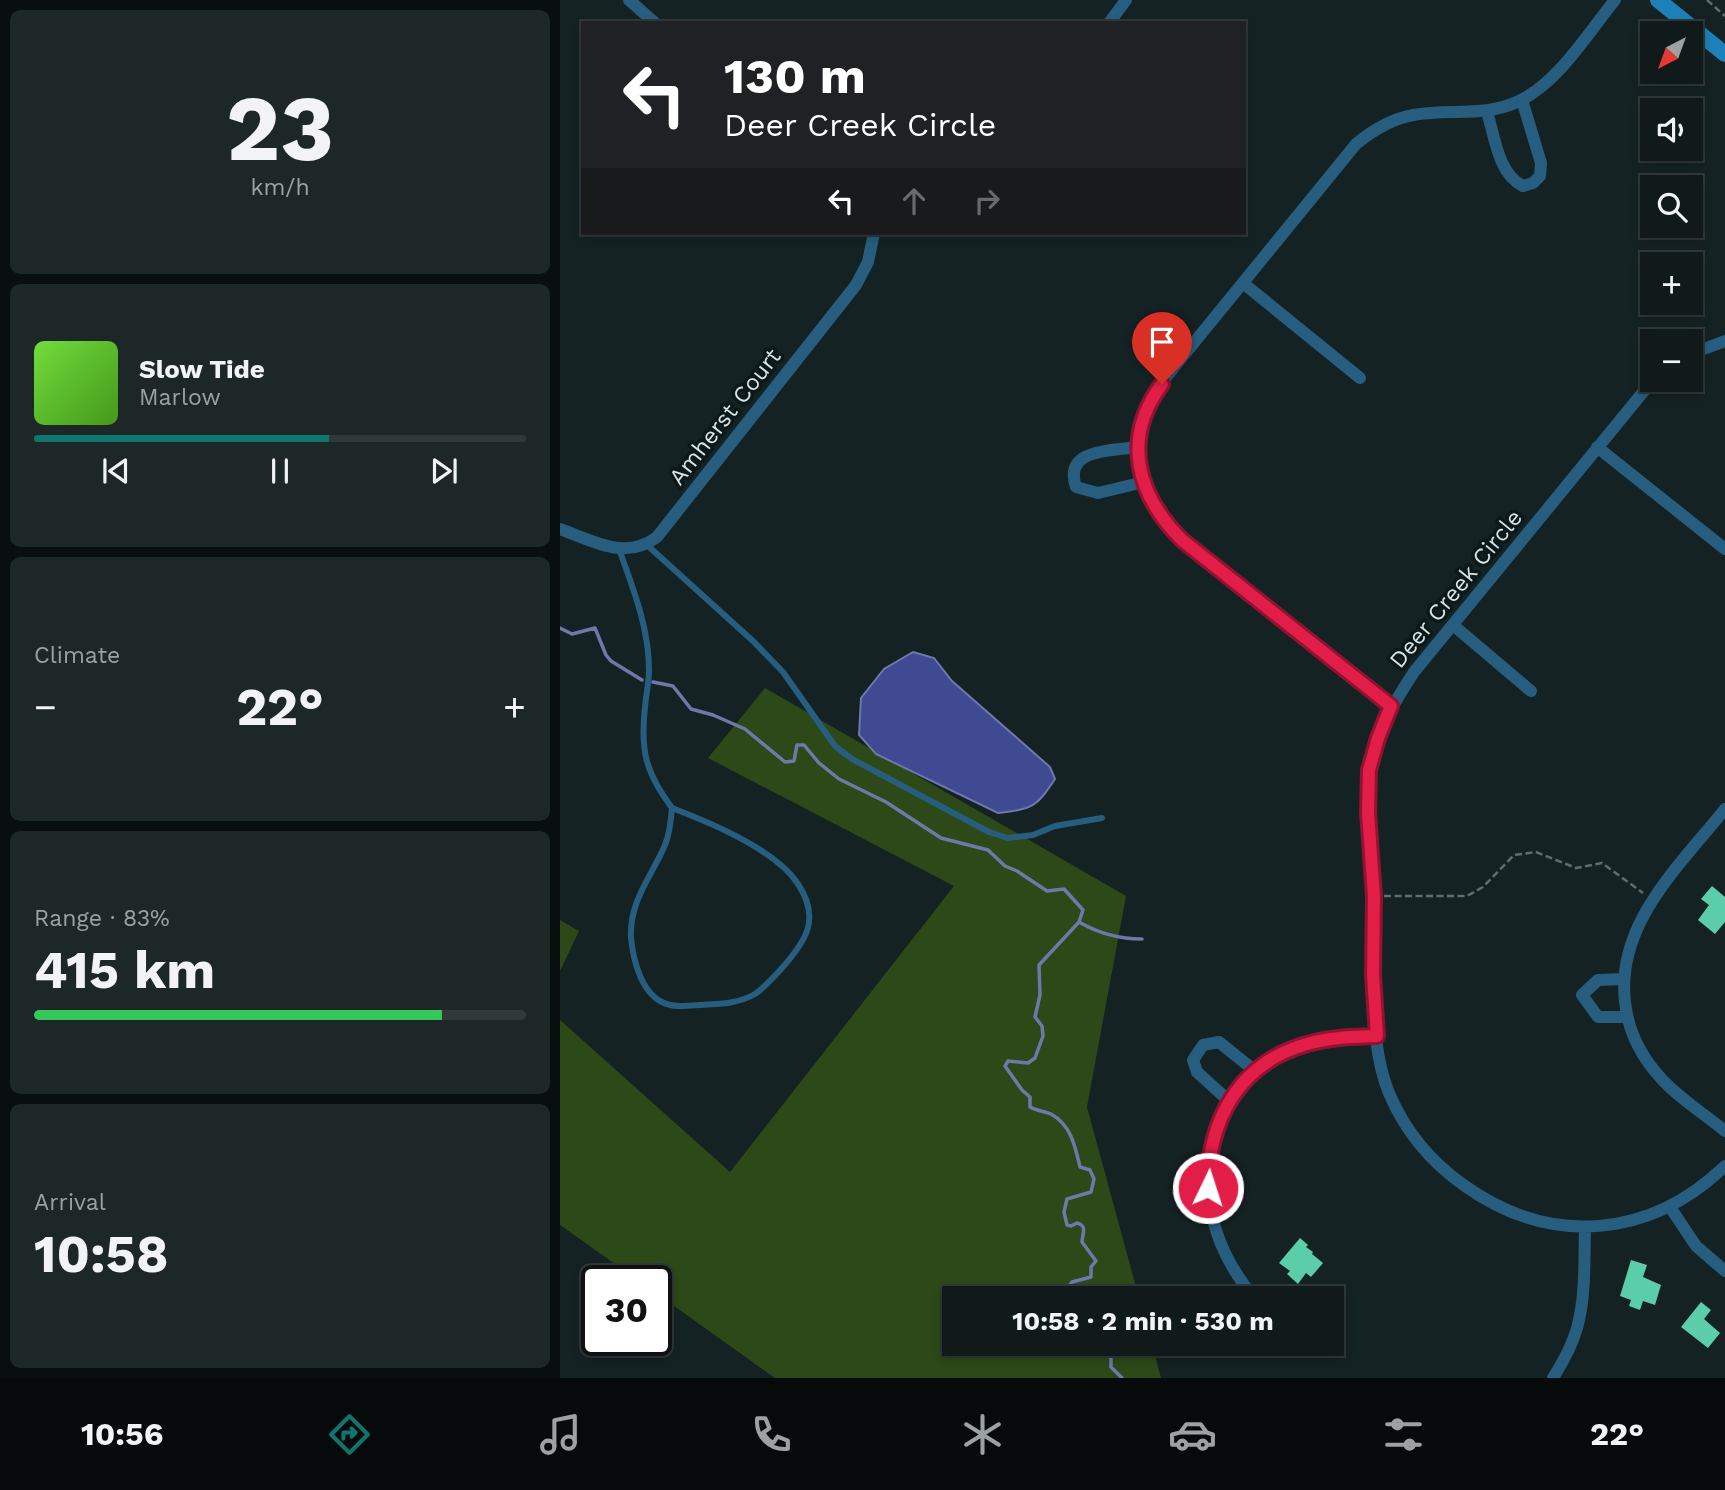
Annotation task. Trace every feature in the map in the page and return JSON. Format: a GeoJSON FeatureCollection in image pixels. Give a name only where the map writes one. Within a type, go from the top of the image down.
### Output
{"type":"FeatureCollection","features":[{"type":"Feature","properties":{"kind":"street"},"geometry":{"type":"LineString","coordinates":[[629,0],[653,21]]}},
{"type":"Feature","properties":{"kind":"street"},"geometry":{"type":"LineString","coordinates":[[1111,21],[1126,0]]}},
{"type":"Feature","properties":{"kind":"street"},"geometry":{"type":"LineString","coordinates":[[1391,706],[1182,540],[1166,524],[1149,497],[1140,471],[1139,447],[1149,402],[1345,156],[1369,133],[1414,115],[1487,112],[1522,100],[1555,76],[1615,0]]}},
{"type":"Feature","properties":{"kind":"street"},"geometry":{"type":"LineString","coordinates":[[1658,0],[1725,54]]}},
{"type":"Feature","properties":{"kind":"street"},"geometry":{"type":"LineString","coordinates":[[1487,112],[1505,170],[1512,180],[1523,186],[1532,183],[1540,176],[1541,163],[1522,100]]}},
{"type":"Feature","properties":{"kind":"street","name":"Amherst Court"},"geometry":{"type":"LineString","coordinates":[[647,545],[682,506],[856,285],[868,261],[874,235]]}},
{"type":"Feature","properties":{"kind":"street"},"geometry":{"type":"LineString","coordinates":[[1243,284],[1360,378]]}},
{"type":"Feature","properties":{"kind":"street"},"geometry":{"type":"LineString","coordinates":[[1703,349],[1725,341]]}},
{"type":"Feature","properties":{"kind":"street","name":"Deer Creek Circle"},"geometry":{"type":"LineString","coordinates":[[1641,392],[1415,672],[1391,706],[1369,770],[1368,812],[1374,897],[1373,974],[1377,1036],[1383,1075],[1396,1109],[1419,1142],[1444,1170],[1475,1194],[1512,1213],[1551,1225],[1585,1227],[1629,1222],[1670,1207],[1714,1177],[1725,1166]]}},
{"type":"Feature","properties":{"kind":"street"},"geometry":{"type":"LineString","coordinates":[[1139,447],[1087,455],[1076,463],[1072,475],[1076,488],[1098,493],[1143,482]]}},
{"type":"Feature","properties":{"kind":"street"},"geometry":{"type":"LineString","coordinates":[[1597,447],[1725,549]]}},
{"type":"Feature","properties":{"kind":"street"},"geometry":{"type":"LineString","coordinates":[[560,529],[619,549],[647,545]]}},
{"type":"Feature","properties":{"kind":"street"},"geometry":{"type":"LineString","coordinates":[[1453,625],[1531,691]]}},
{"type":"Feature","properties":{"kind":"street"},"geometry":{"type":"LineString","coordinates":[[1725,809],[1652,900],[1630,943],[1623,979],[1628,1017],[1641,1050],[1660,1077],[1725,1131]]}},
{"type":"Feature","properties":{"kind":"street"},"geometry":{"type":"LineString","coordinates":[[1623,979],[1598,980],[1582,995],[1598,1017],[1628,1017]]}},
{"type":"Feature","properties":{"kind":"street"},"geometry":{"type":"LineString","coordinates":[[1244,1286],[1237,1277],[1216,1233],[1210,1203],[1208,1172],[1211,1146],[1219,1119],[1229,1101],[1255,1071],[1278,1055],[1307,1044],[1336,1038],[1377,1036]]}},
{"type":"Feature","properties":{"kind":"street"},"geometry":{"type":"LineString","coordinates":[[1229,1101],[1197,1072],[1193,1060],[1203,1045],[1219,1042],[1255,1071]]}},
{"type":"Feature","properties":{"kind":"street"},"geometry":{"type":"LineString","coordinates":[[1670,1207],[1696,1245],[1725,1271]]}},
{"type":"Feature","properties":{"kind":"street"},"geometry":{"type":"LineString","coordinates":[[1553,1378],[1569,1351],[1582,1307],[1585,1227]]}},
{"type":"Feature","properties":{"kind":"lane"},"geometry":{"type":"LineString","coordinates":[[647,545],[753,641],[783,672],[835,746],[852,759],[989,832],[1008,838],[1033,835],[1055,826],[1102,818]]}},
{"type":"Feature","properties":{"kind":"lane"},"geometry":{"type":"LineString","coordinates":[[619,549],[637,597],[646,639],[649,670],[643,752],[660,792],[672,808],[711,823],[757,849],[797,882],[808,905],[809,926],[800,948],[755,994],[733,1003],[686,1006],[661,1002],[650,994],[641,979],[635,960],[631,916],[638,895],[664,846],[672,808]]}},
{"type":"Feature","properties":{"kind":"path"},"geometry":{"type":"LineString","coordinates":[[1707,0],[1725,16]]}},
{"type":"Feature","properties":{"kind":"path"},"geometry":{"type":"LineString","coordinates":[[1374,897],[1467,897],[1483,887],[1514,855],[1536,852],[1576,868],[1602,863],[1652,900]]}},
{"type":"Feature","properties":{"kind":"green space"},"geometry":{"type":"Polygon","coordinates":[[[765,688],[1126,896],[1087,1107],[1136,1286],[942,1286],[942,1356],[1155,1356],[1161,1378],[775,1378],[672,1304],[672,1265],[616,1265],[560,1225],[560,1020],[730,1172],[954,886],[708,758],[765,688]]]}},
{"type":"Feature","properties":{"kind":"green space"},"geometry":{"type":"Polygon","coordinates":[[[560,920],[579,931],[560,971],[560,920]]]}},
{"type":"Feature","properties":{"kind":"water"},"geometry":{"type":"Polygon","coordinates":[[[913,652],[934,658],[952,681],[1050,767],[1055,779],[1038,801],[1026,808],[998,813],[876,754],[859,735],[861,698],[884,669],[913,652]]]}},
{"type":"Feature","properties":{"kind":"building"},"geometry":{"type":"Polygon","coordinates":[[[1712,886],[1725,897],[1725,922],[1715,934],[1698,920],[1709,905],[1701,899],[1712,886]]]}},
{"type":"Feature","properties":{"kind":"building"},"geometry":{"type":"Polygon","coordinates":[[[1300,1238],[1323,1263],[1311,1277],[1306,1273],[1298,1284],[1287,1274],[1290,1271],[1279,1263],[1300,1238]]]}},
{"type":"Feature","properties":{"kind":"building"},"geometry":{"type":"Polygon","coordinates":[[[1631,1260],[1647,1265],[1643,1277],[1661,1285],[1655,1305],[1643,1301],[1640,1310],[1629,1306],[1631,1300],[1620,1296],[1631,1260]]]}},
{"type":"Feature","properties":{"kind":"building"},"geometry":{"type":"Polygon","coordinates":[[[1701,1302],[1711,1310],[1704,1319],[1720,1333],[1708,1348],[1681,1327],[1701,1302]]]}},
{"type":"Feature","properties":{"kind":"waterway"},"geometry":{"type":"LineString","coordinates":[[560,628],[572,634],[595,628],[611,661],[642,680]]}},
{"type":"Feature","properties":{"kind":"waterway"},"geometry":{"type":"LineString","coordinates":[[653,682],[673,686],[691,709],[745,729],[785,762],[794,761],[797,745],[804,745],[819,763],[839,779],[886,802],[941,838],[988,850],[1005,866],[1047,891],[1064,889],[1083,910],[1079,922],[1039,965],[1040,995],[1035,1017],[1042,1026],[1043,1036],[1035,1058],[1028,1063],[1008,1061],[1005,1066],[1030,1097],[1030,1107],[1051,1114],[1068,1130],[1080,1167],[1090,1170],[1094,1179],[1091,1192],[1067,1199],[1064,1212],[1067,1225],[1077,1223],[1082,1226],[1082,1242],[1096,1261],[1091,1267],[1091,1277],[1072,1282],[1069,1286]]}},
{"type":"Feature","properties":{"kind":"waterway"},"geometry":{"type":"LineString","coordinates":[[1079,922],[1109,935],[1142,939]]}},
{"type":"Feature","properties":{"kind":"waterway"},"geometry":{"type":"LineString","coordinates":[[1111,1356],[1111,1367],[1122,1378]]}},
{"type":"Feature","properties":{"kind":"route"},"geometry":{"type":"LineString","coordinates":[[1162,384],[1149,402],[1139,447],[1143,482],[1166,524],[1182,540],[1391,706],[1369,770],[1368,812],[1374,897],[1373,974],[1377,1036],[1336,1038],[1307,1044],[1278,1055],[1255,1071],[1232,1097],[1219,1119],[1211,1146],[1208,1188]]}}]}
